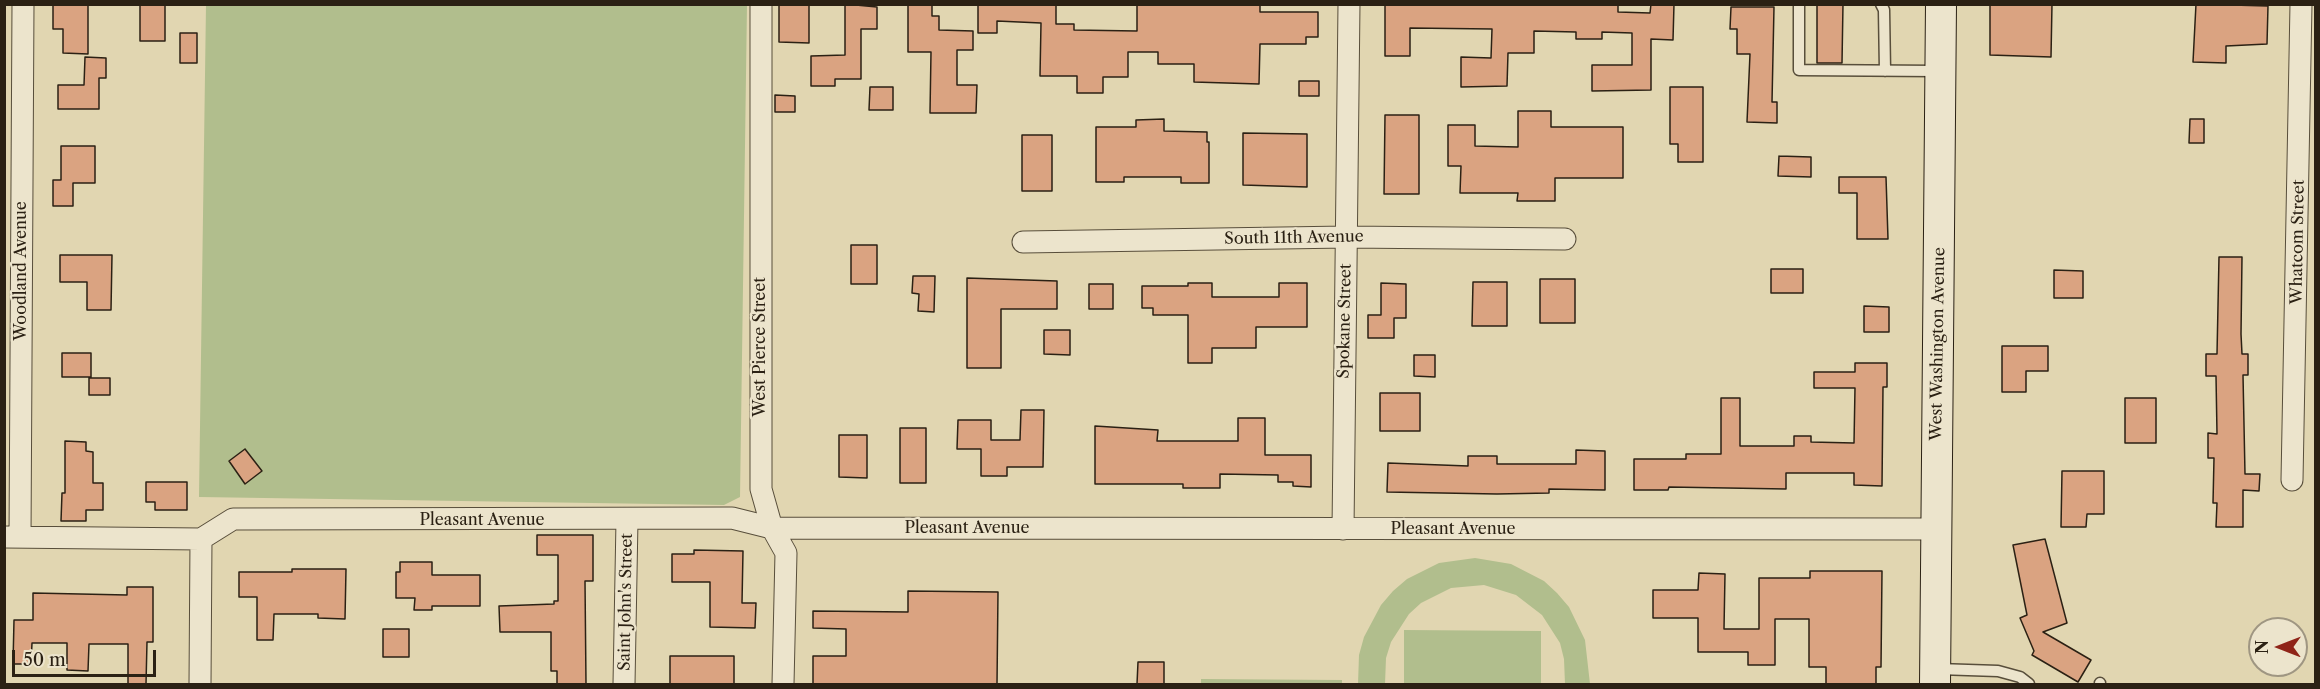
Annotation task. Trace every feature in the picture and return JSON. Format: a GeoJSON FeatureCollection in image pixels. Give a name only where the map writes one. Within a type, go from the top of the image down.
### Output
{"type":"FeatureCollection","features":[{"type":"Feature","properties":{"kind":"main road","name":"West Washington Avenue"},"geometry":{"type":"LineString","coordinates":[[1935,676],[1941,4]]}},
{"type":"Feature","properties":{"kind":"street","name":"Woodland Avenue"},"geometry":{"type":"LineString","coordinates":[[12,537],[23,4]]}},
{"type":"Feature","properties":{"kind":"street","name":"West Pierce Street"},"geometry":{"type":"LineString","coordinates":[[761,4],[761,489],[772,528],[786,553],[783,684]]}},
{"type":"Feature","properties":{"kind":"street","name":"Spokane Street"},"geometry":{"type":"LineString","coordinates":[[1343,529],[1349,4]]}},
{"type":"Feature","properties":{"kind":"street","name":"Whatcom Street"},"geometry":{"type":"LineString","coordinates":[[2292,480],[2307,240],[2301,4]]}},
{"type":"Feature","properties":{"kind":"street","name":"South 11th Avenue"},"geometry":{"type":"LineString","coordinates":[[1023,242],[1346,237],[1565,239]]}},
{"type":"Feature","properties":{"kind":"street","name":"Pleasant Avenue"},"geometry":{"type":"LineString","coordinates":[[201,539],[233,519],[732,518],[772,528],[1936,529]]}},
{"type":"Feature","properties":{"kind":"street","name":"Saint John's Street"},"geometry":{"type":"LineString","coordinates":[[624,684],[627,520]]}},
{"type":"Feature","properties":{"kind":"street"},"geometry":{"type":"LineString","coordinates":[[12,537],[201,539],[200,684]]}},
{"type":"Feature","properties":{"kind":"lane"},"geometry":{"type":"LineString","coordinates":[[1798,4],[1799,70],[1941,70]]}},
{"type":"Feature","properties":{"kind":"lane"},"geometry":{"type":"LineString","coordinates":[[1881,4],[1884,10],[1885,71]]}},
{"type":"Feature","properties":{"kind":"lane"},"geometry":{"type":"LineString","coordinates":[[1935,676],[1998,671],[2020,677],[2029,684]]}},
{"type":"Feature","properties":{"kind":"green space"},"geometry":{"type":"Polygon","coordinates":[[[206,5],[747,5],[740,497],[724,505],[199,497],[206,5]]]}},
{"type":"Feature","properties":{"kind":"green space"},"geometry":{"type":"Polygon","coordinates":[[[1475,558],[1511,564],[1544,581],[1557,593],[1569,607],[1585,640],[1590,684],[1565,684],[1564,659],[1560,643],[1542,615],[1516,595],[1484,585],[1451,588],[1421,603],[1409,614],[1391,642],[1386,658],[1385,684],[1358,684],[1359,655],[1364,637],[1381,605],[1393,591],[1407,579],[1439,563],[1475,558]]]}},
{"type":"Feature","properties":{"kind":"green space"},"geometry":{"type":"Polygon","coordinates":[[[1404,630],[1541,631],[1541,684],[1404,684],[1404,630]]]}},
{"type":"Feature","properties":{"kind":"green space"},"geometry":{"type":"Polygon","coordinates":[[[1201,679],[1342,680],[1342,684],[1201,684],[1201,679]]]}},
{"type":"Feature","properties":{"kind":"building"},"geometry":{"type":"Polygon","coordinates":[[[53,4],[88,4],[88,54],[63,53],[63,29],[53,29],[53,4]]]}},
{"type":"Feature","properties":{"kind":"building"},"geometry":{"type":"Polygon","coordinates":[[[140,4],[165,4],[165,41],[140,41],[140,4]]]}},
{"type":"Feature","properties":{"kind":"building"},"geometry":{"type":"Polygon","coordinates":[[[779,4],[809,4],[809,43],[779,42],[779,4]]]}},
{"type":"Feature","properties":{"kind":"building"},"geometry":{"type":"Polygon","coordinates":[[[845,4],[877,7],[877,29],[861,29],[861,79],[835,79],[835,86],[811,86],[811,56],[845,55],[845,4]]]}},
{"type":"Feature","properties":{"kind":"building"},"geometry":{"type":"Polygon","coordinates":[[[908,4],[932,4],[932,16],[939,16],[939,30],[973,31],[973,50],[957,50],[957,85],[977,85],[976,113],[930,113],[931,52],[908,52],[908,4]]]}},
{"type":"Feature","properties":{"kind":"building"},"geometry":{"type":"Polygon","coordinates":[[[978,4],[1056,4],[1056,24],[1074,24],[1074,30],[1137,31],[1137,4],[1260,4],[1260,12],[1318,12],[1318,37],[1306,37],[1306,44],[1260,44],[1259,84],[1194,82],[1194,64],[1158,64],[1158,52],[1128,52],[1128,77],[1103,77],[1103,93],[1077,93],[1077,76],[1040,76],[1041,23],[997,21],[997,33],[978,33],[978,4]]]}},
{"type":"Feature","properties":{"kind":"building"},"geometry":{"type":"Polygon","coordinates":[[[1385,4],[1618,4],[1618,12],[1650,13],[1651,4],[1674,4],[1673,40],[1651,39],[1651,90],[1592,91],[1592,65],[1632,65],[1632,33],[1602,32],[1602,39],[1576,39],[1576,32],[1534,31],[1534,53],[1508,53],[1507,86],[1461,87],[1461,57],[1491,58],[1492,29],[1410,28],[1410,56],[1385,56],[1385,4]]]}},
{"type":"Feature","properties":{"kind":"building"},"geometry":{"type":"Polygon","coordinates":[[[1817,4],[1843,4],[1842,63],[1817,63],[1817,4]]]}},
{"type":"Feature","properties":{"kind":"building"},"geometry":{"type":"Polygon","coordinates":[[[1990,4],[2052,4],[2051,57],[1990,55],[1990,4]]]}},
{"type":"Feature","properties":{"kind":"building"},"geometry":{"type":"Polygon","coordinates":[[[2196,4],[2268,6],[2267,44],[2226,46],[2226,63],[2193,62],[2196,4]]]}},
{"type":"Feature","properties":{"kind":"building"},"geometry":{"type":"Polygon","coordinates":[[[1731,7],[1774,7],[1772,102],[1777,102],[1777,123],[1747,122],[1750,54],[1737,54],[1737,29],[1730,29],[1731,7]]]}},
{"type":"Feature","properties":{"kind":"building"},"geometry":{"type":"Polygon","coordinates":[[[180,33],[197,33],[197,63],[180,63],[180,33]]]}},
{"type":"Feature","properties":{"kind":"building"},"geometry":{"type":"Polygon","coordinates":[[[85,57],[106,58],[106,78],[99,78],[99,109],[58,109],[58,85],[84,85],[85,57]]]}},
{"type":"Feature","properties":{"kind":"building"},"geometry":{"type":"Polygon","coordinates":[[[1299,81],[1319,81],[1319,96],[1299,96],[1299,81]]]}},
{"type":"Feature","properties":{"kind":"building"},"geometry":{"type":"Polygon","coordinates":[[[870,87],[893,87],[893,110],[869,110],[870,87]]]}},
{"type":"Feature","properties":{"kind":"building"},"geometry":{"type":"Polygon","coordinates":[[[1670,87],[1703,87],[1703,162],[1678,162],[1678,144],[1670,144],[1670,87]]]}},
{"type":"Feature","properties":{"kind":"building"},"geometry":{"type":"Polygon","coordinates":[[[775,95],[795,96],[795,112],[775,112],[775,95]]]}},
{"type":"Feature","properties":{"kind":"building"},"geometry":{"type":"Polygon","coordinates":[[[1518,111],[1551,111],[1551,127],[1623,127],[1623,178],[1555,178],[1555,201],[1517,201],[1518,193],[1460,193],[1461,166],[1448,166],[1448,125],[1475,125],[1475,146],[1518,147],[1518,111]]]}},
{"type":"Feature","properties":{"kind":"building"},"geometry":{"type":"Polygon","coordinates":[[[1385,115],[1419,115],[1419,194],[1384,194],[1385,115]]]}},
{"type":"Feature","properties":{"kind":"building"},"geometry":{"type":"Polygon","coordinates":[[[1164,119],[1164,131],[1207,132],[1209,183],[1181,183],[1181,177],[1124,177],[1124,182],[1096,182],[1096,127],[1136,127],[1136,120],[1164,119]]]}},
{"type":"Feature","properties":{"kind":"building"},"geometry":{"type":"Polygon","coordinates":[[[2190,119],[2204,119],[2204,143],[2189,143],[2190,119]]]}},
{"type":"Feature","properties":{"kind":"building"},"geometry":{"type":"Polygon","coordinates":[[[1243,133],[1307,134],[1307,187],[1243,185],[1243,133]]]}},
{"type":"Feature","properties":{"kind":"building"},"geometry":{"type":"Polygon","coordinates":[[[1022,135],[1052,135],[1052,191],[1022,191],[1022,135]]]}},
{"type":"Feature","properties":{"kind":"building"},"geometry":{"type":"Polygon","coordinates":[[[61,146],[95,146],[95,183],[73,183],[73,206],[53,206],[53,180],[61,180],[61,146]]]}},
{"type":"Feature","properties":{"kind":"building"},"geometry":{"type":"Polygon","coordinates":[[[1779,156],[1811,157],[1811,177],[1778,176],[1779,156]]]}},
{"type":"Feature","properties":{"kind":"building"},"geometry":{"type":"Polygon","coordinates":[[[1839,177],[1886,177],[1888,239],[1857,239],[1857,193],[1839,193],[1839,177]]]}},
{"type":"Feature","properties":{"kind":"building"},"geometry":{"type":"Polygon","coordinates":[[[851,245],[877,245],[877,284],[851,284],[851,245]]]}},
{"type":"Feature","properties":{"kind":"building"},"geometry":{"type":"Polygon","coordinates":[[[60,255],[112,255],[111,310],[87,310],[87,282],[60,282],[60,255]]]}},
{"type":"Feature","properties":{"kind":"building"},"geometry":{"type":"Polygon","coordinates":[[[2219,257],[2242,257],[2242,354],[2248,354],[2248,375],[2243,375],[2245,474],[2260,474],[2259,491],[2243,490],[2243,527],[2216,527],[2217,503],[2213,503],[2214,458],[2208,458],[2208,433],[2217,434],[2216,376],[2206,376],[2206,354],[2217,354],[2219,257]]]}},
{"type":"Feature","properties":{"kind":"building"},"geometry":{"type":"Polygon","coordinates":[[[1771,269],[1803,269],[1803,293],[1771,293],[1771,269]]]}},
{"type":"Feature","properties":{"kind":"building"},"geometry":{"type":"Polygon","coordinates":[[[2054,270],[2083,271],[2083,298],[2054,298],[2054,270]]]}},
{"type":"Feature","properties":{"kind":"building"},"geometry":{"type":"Polygon","coordinates":[[[913,276],[935,276],[934,312],[918,311],[919,294],[912,293],[913,276]]]}},
{"type":"Feature","properties":{"kind":"building"},"geometry":{"type":"Polygon","coordinates":[[[967,278],[1057,281],[1057,309],[1001,309],[1001,368],[967,368],[967,278]]]}},
{"type":"Feature","properties":{"kind":"building"},"geometry":{"type":"Polygon","coordinates":[[[1540,279],[1575,279],[1575,323],[1540,323],[1540,279]]]}},
{"type":"Feature","properties":{"kind":"building"},"geometry":{"type":"Polygon","coordinates":[[[1473,282],[1507,282],[1507,326],[1472,326],[1473,282]]]}},
{"type":"Feature","properties":{"kind":"building"},"geometry":{"type":"Polygon","coordinates":[[[1188,283],[1212,283],[1212,297],[1279,297],[1279,283],[1307,283],[1307,327],[1256,327],[1256,348],[1212,348],[1212,363],[1188,363],[1188,315],[1153,315],[1153,308],[1142,308],[1142,286],[1188,286],[1188,283]]]}},
{"type":"Feature","properties":{"kind":"building"},"geometry":{"type":"Polygon","coordinates":[[[1381,283],[1406,284],[1406,318],[1394,318],[1394,338],[1368,338],[1368,315],[1381,315],[1381,283]]]}},
{"type":"Feature","properties":{"kind":"building"},"geometry":{"type":"Polygon","coordinates":[[[1089,284],[1113,284],[1113,309],[1089,309],[1089,284]]]}},
{"type":"Feature","properties":{"kind":"building"},"geometry":{"type":"Polygon","coordinates":[[[1864,306],[1889,307],[1889,332],[1864,332],[1864,306]]]}},
{"type":"Feature","properties":{"kind":"building"},"geometry":{"type":"Polygon","coordinates":[[[1044,330],[1070,330],[1070,355],[1044,354],[1044,330]]]}},
{"type":"Feature","properties":{"kind":"building"},"geometry":{"type":"Polygon","coordinates":[[[2002,346],[2048,346],[2048,371],[2026,371],[2026,392],[2002,392],[2002,346]]]}},
{"type":"Feature","properties":{"kind":"building"},"geometry":{"type":"Polygon","coordinates":[[[62,353],[91,353],[91,377],[62,377],[62,353]]]}},
{"type":"Feature","properties":{"kind":"building"},"geometry":{"type":"Polygon","coordinates":[[[1414,355],[1435,355],[1435,377],[1414,376],[1414,355]]]}},
{"type":"Feature","properties":{"kind":"building"},"geometry":{"type":"Polygon","coordinates":[[[1855,363],[1887,363],[1887,387],[1883,387],[1882,486],[1854,485],[1854,473],[1786,473],[1786,489],[1669,487],[1668,490],[1634,490],[1634,459],[1686,459],[1686,454],[1721,454],[1721,398],[1740,398],[1740,446],[1794,446],[1794,436],[1811,436],[1811,442],[1854,443],[1855,388],[1814,388],[1814,372],[1855,372],[1855,363]]]}},
{"type":"Feature","properties":{"kind":"building"},"geometry":{"type":"Polygon","coordinates":[[[89,378],[110,378],[110,395],[89,395],[89,378]]]}},
{"type":"Feature","properties":{"kind":"building"},"geometry":{"type":"Polygon","coordinates":[[[1380,393],[1420,393],[1420,431],[1380,431],[1380,393]]]}},
{"type":"Feature","properties":{"kind":"building"},"geometry":{"type":"Polygon","coordinates":[[[2125,398],[2156,398],[2156,443],[2125,443],[2125,398]]]}},
{"type":"Feature","properties":{"kind":"building"},"geometry":{"type":"Polygon","coordinates":[[[1021,410],[1044,410],[1043,467],[1007,467],[1007,476],[981,476],[981,449],[957,449],[958,420],[991,420],[991,440],[1020,440],[1021,410]]]}},
{"type":"Feature","properties":{"kind":"building"},"geometry":{"type":"Polygon","coordinates":[[[1238,418],[1265,418],[1265,455],[1311,455],[1311,487],[1293,486],[1293,482],[1278,482],[1278,475],[1220,474],[1220,488],[1183,488],[1183,484],[1095,484],[1095,426],[1158,430],[1157,441],[1238,441],[1238,418]]]}},
{"type":"Feature","properties":{"kind":"building"},"geometry":{"type":"Polygon","coordinates":[[[900,428],[926,428],[926,483],[900,483],[900,428]]]}},
{"type":"Feature","properties":{"kind":"building"},"geometry":{"type":"Polygon","coordinates":[[[839,435],[867,435],[867,478],[839,477],[839,435]]]}},
{"type":"Feature","properties":{"kind":"building"},"geometry":{"type":"Polygon","coordinates":[[[65,441],[86,442],[86,451],[93,452],[93,483],[103,483],[103,510],[86,510],[86,521],[61,521],[62,493],[65,493],[65,441]]]}},
{"type":"Feature","properties":{"kind":"building"},"geometry":{"type":"Polygon","coordinates":[[[245,449],[262,471],[245,484],[229,461],[245,449]]]}},
{"type":"Feature","properties":{"kind":"building"},"geometry":{"type":"Polygon","coordinates":[[[1576,450],[1605,451],[1605,490],[1549,489],[1549,493],[1497,494],[1387,492],[1388,463],[1468,466],[1468,456],[1497,456],[1497,464],[1576,464],[1576,450]]]}},
{"type":"Feature","properties":{"kind":"building"},"geometry":{"type":"Polygon","coordinates":[[[2062,471],[2104,471],[2104,514],[2087,514],[2086,527],[2061,527],[2062,471]]]}},
{"type":"Feature","properties":{"kind":"building"},"geometry":{"type":"Polygon","coordinates":[[[146,482],[187,482],[187,510],[155,510],[155,502],[146,502],[146,482]]]}},
{"type":"Feature","properties":{"kind":"building"},"geometry":{"type":"Polygon","coordinates":[[[537,535],[593,535],[593,581],[585,581],[586,684],[557,684],[557,671],[551,671],[551,632],[500,632],[499,606],[554,604],[554,601],[558,601],[558,555],[537,555],[537,535]]]}},
{"type":"Feature","properties":{"kind":"building"},"geometry":{"type":"Polygon","coordinates":[[[2045,539],[2067,623],[2043,632],[2091,660],[2078,682],[2032,655],[2034,651],[2020,618],[2027,615],[2013,545],[2045,539]]]}},
{"type":"Feature","properties":{"kind":"building"},"geometry":{"type":"Polygon","coordinates":[[[694,550],[743,551],[742,603],[756,603],[755,628],[710,627],[710,582],[672,582],[672,554],[694,554],[694,550]]]}},
{"type":"Feature","properties":{"kind":"building"},"geometry":{"type":"Polygon","coordinates":[[[400,562],[432,562],[432,575],[480,575],[480,606],[432,606],[432,610],[414,610],[415,598],[396,598],[396,572],[400,572],[400,562]]]}},
{"type":"Feature","properties":{"kind":"building"},"geometry":{"type":"Polygon","coordinates":[[[292,569],[346,569],[345,619],[318,618],[318,614],[274,614],[273,640],[257,640],[257,597],[239,597],[239,572],[292,572],[292,569]]]}},
{"type":"Feature","properties":{"kind":"building"},"geometry":{"type":"Polygon","coordinates":[[[1810,571],[1882,571],[1881,667],[1876,667],[1876,684],[1826,684],[1826,667],[1809,667],[1809,619],[1775,619],[1775,665],[1748,665],[1748,652],[1698,652],[1698,618],[1653,618],[1653,590],[1698,590],[1699,573],[1725,574],[1724,629],[1759,629],[1759,578],[1810,578],[1810,571]]]}},
{"type":"Feature","properties":{"kind":"building"},"geometry":{"type":"Polygon","coordinates":[[[127,587],[153,587],[153,642],[147,642],[146,684],[128,684],[128,644],[89,644],[88,671],[67,670],[67,643],[32,643],[31,664],[13,664],[14,620],[33,620],[33,593],[127,595],[127,587]]]}},
{"type":"Feature","properties":{"kind":"building"},"geometry":{"type":"Polygon","coordinates":[[[908,591],[998,592],[997,684],[813,684],[813,656],[846,656],[846,629],[813,628],[813,611],[908,612],[908,591]]]}},
{"type":"Feature","properties":{"kind":"building"},"geometry":{"type":"Polygon","coordinates":[[[383,629],[409,629],[409,657],[383,657],[383,629]]]}},
{"type":"Feature","properties":{"kind":"building"},"geometry":{"type":"Polygon","coordinates":[[[670,656],[734,656],[734,684],[670,684],[670,656]]]}},
{"type":"Feature","properties":{"kind":"building"},"geometry":{"type":"Polygon","coordinates":[[[1138,662],[1164,662],[1164,684],[1137,684],[1138,662]]]}}]}
